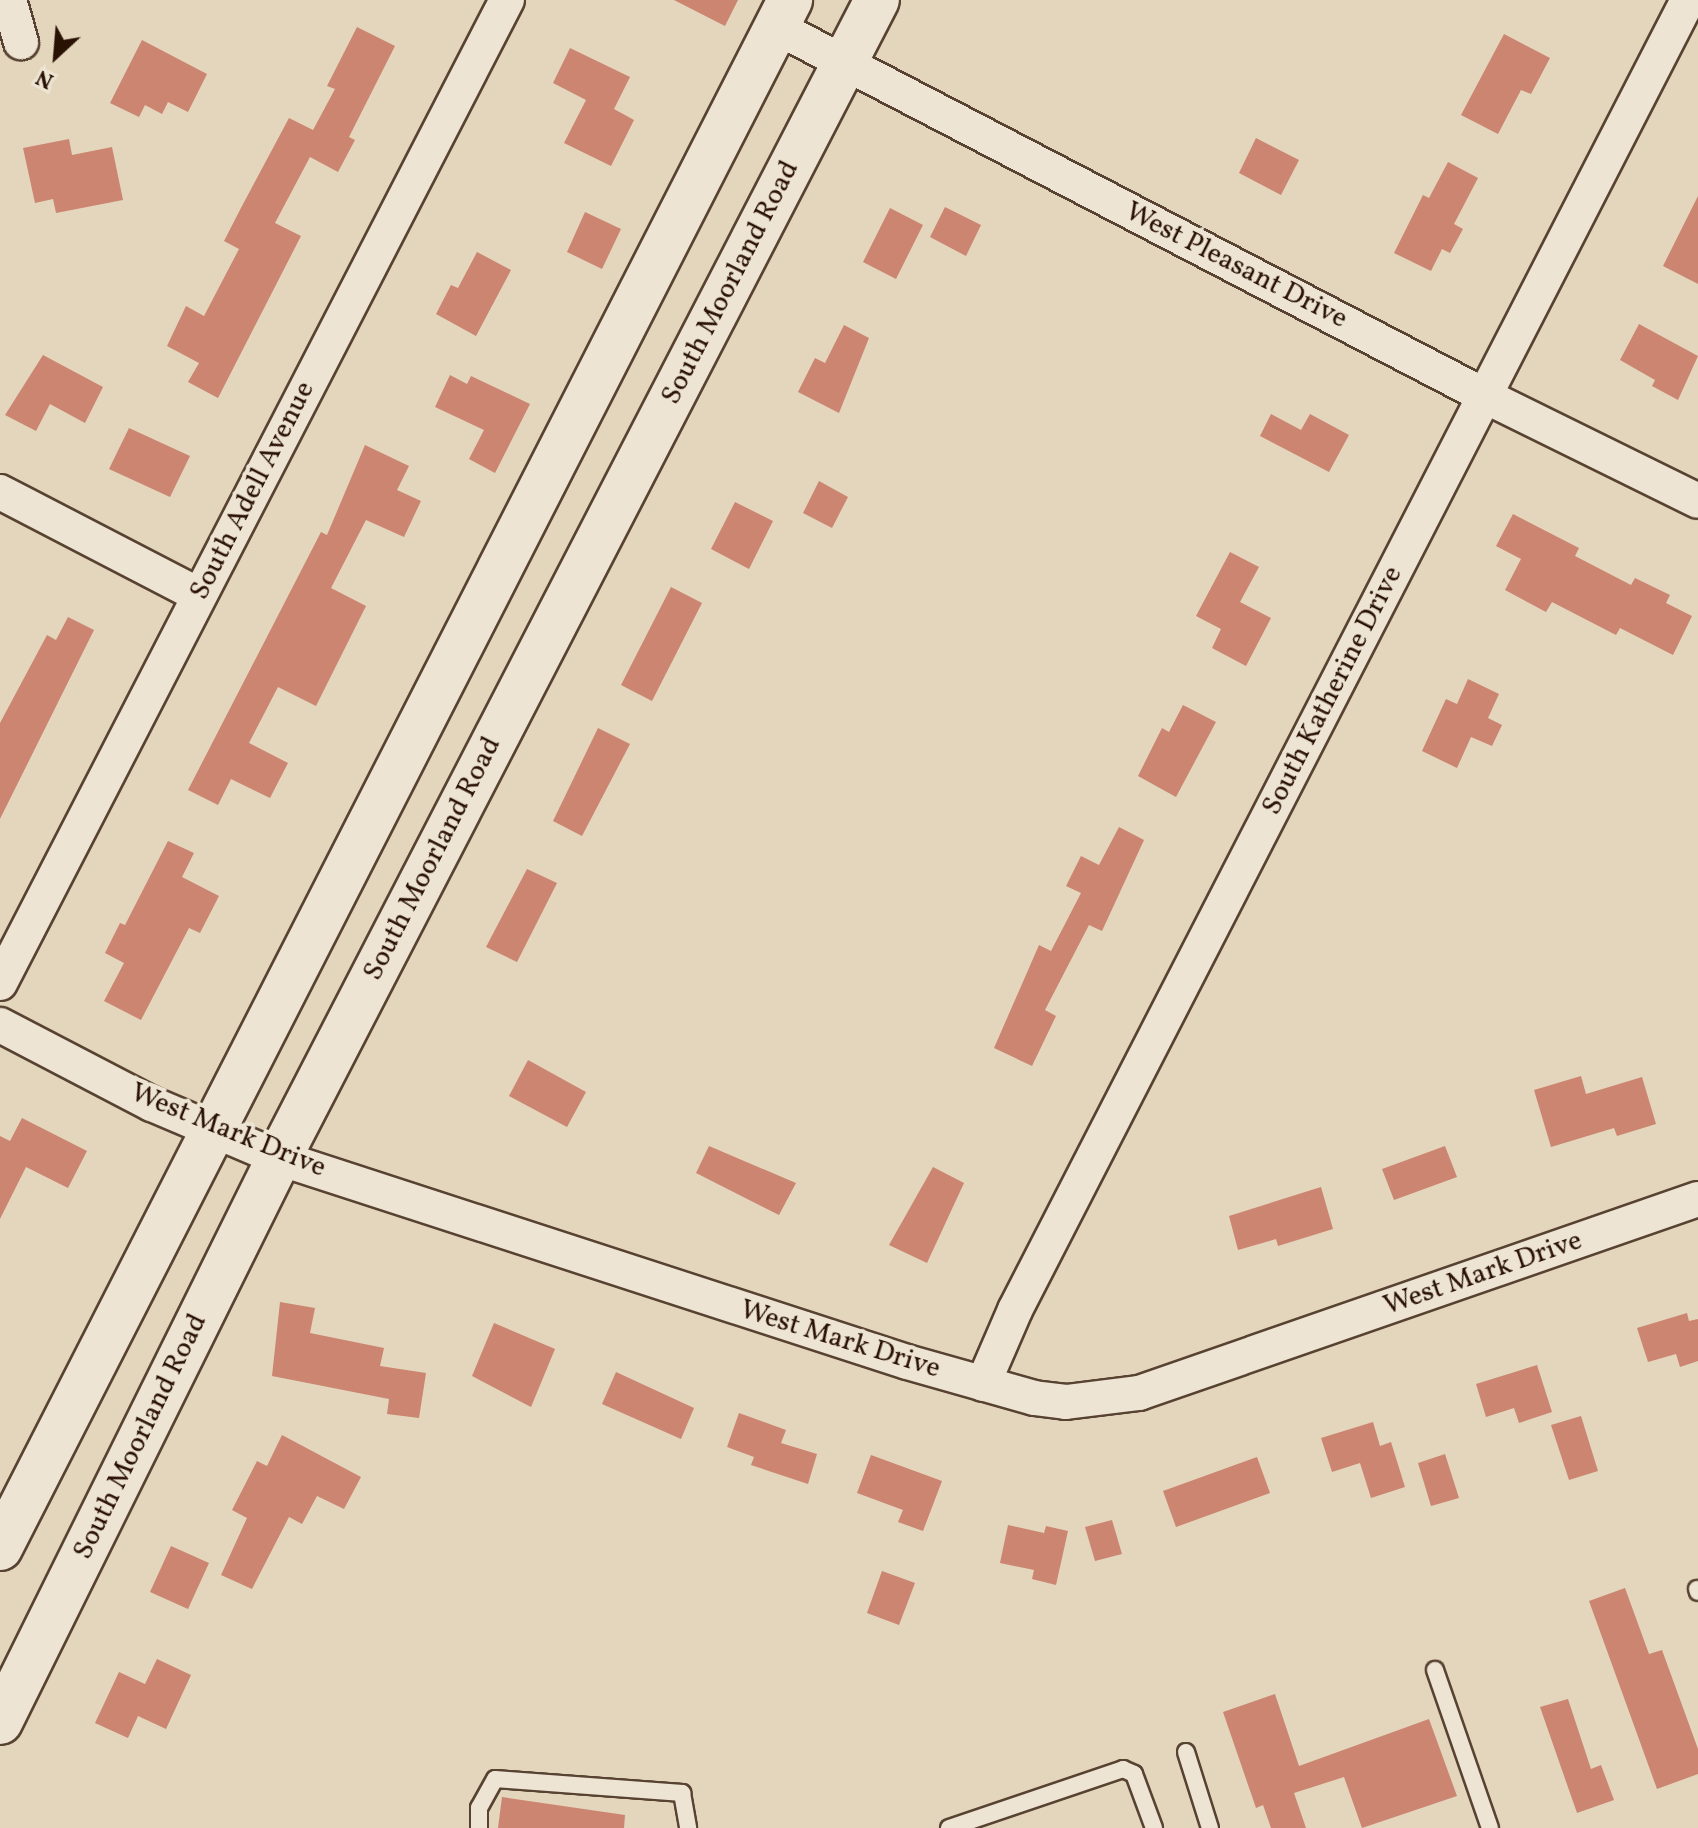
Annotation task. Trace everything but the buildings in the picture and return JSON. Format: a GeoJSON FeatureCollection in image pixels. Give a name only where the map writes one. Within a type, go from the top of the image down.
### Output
{"type":"FeatureCollection","features":[{"type":"Feature","properties":{"kind":"main road","name":"South Moorland Road"},"geometry":{"type":"LineString","coordinates":[[0,1722],[279,1158],[877,0]]}},
{"type":"Feature","properties":{"kind":"main road"},"geometry":{"type":"LineString","coordinates":[[0,1548],[783,13]]}},
{"type":"Feature","properties":{"kind":"street"},"geometry":{"type":"LineString","coordinates":[[9,0],[21,42]]}},
{"type":"Feature","properties":{"kind":"street","name":"South Adell Avenue"},"geometry":{"type":"LineString","coordinates":[[0,983],[507,0]]}},
{"type":"Feature","properties":{"kind":"street","name":"South Katherine Drive"},"geometry":{"type":"LineString","coordinates":[[983,1384],[1015,1310],[1688,0]]}},
{"type":"Feature","properties":{"kind":"street","name":"West Pleasant Drive"},"geometry":{"type":"LineString","coordinates":[[783,13],[845,62],[1485,396],[1698,501]]}},
{"type":"Feature","properties":{"kind":"street"},"geometry":{"type":"LineString","coordinates":[[0,492],[199,595]]}},
{"type":"Feature","properties":{"kind":"street","name":"West Mark Drive"},"geometry":{"type":"LineString","coordinates":[[0,1025],[212,1131],[279,1158],[983,1384],[1066,1402],[1139,1393],[1698,1199]]}},
{"type":"Feature","properties":{"kind":"lane"},"geometry":{"type":"LineString","coordinates":[[1435,1670],[1490,1828]]}},
{"type":"Feature","properties":{"kind":"lane"},"geometry":{"type":"LineString","coordinates":[[1186,1752],[1210,1828]]}},
{"type":"Feature","properties":{"kind":"lane"},"geometry":{"type":"LineString","coordinates":[[949,1828],[1123,1769],[1134,1774],[1154,1828]]}},
{"type":"Feature","properties":{"kind":"lane"},"geometry":{"type":"LineString","coordinates":[[479,1828],[479,1808],[495,1779],[682,1793],[688,1828]]}}]}
